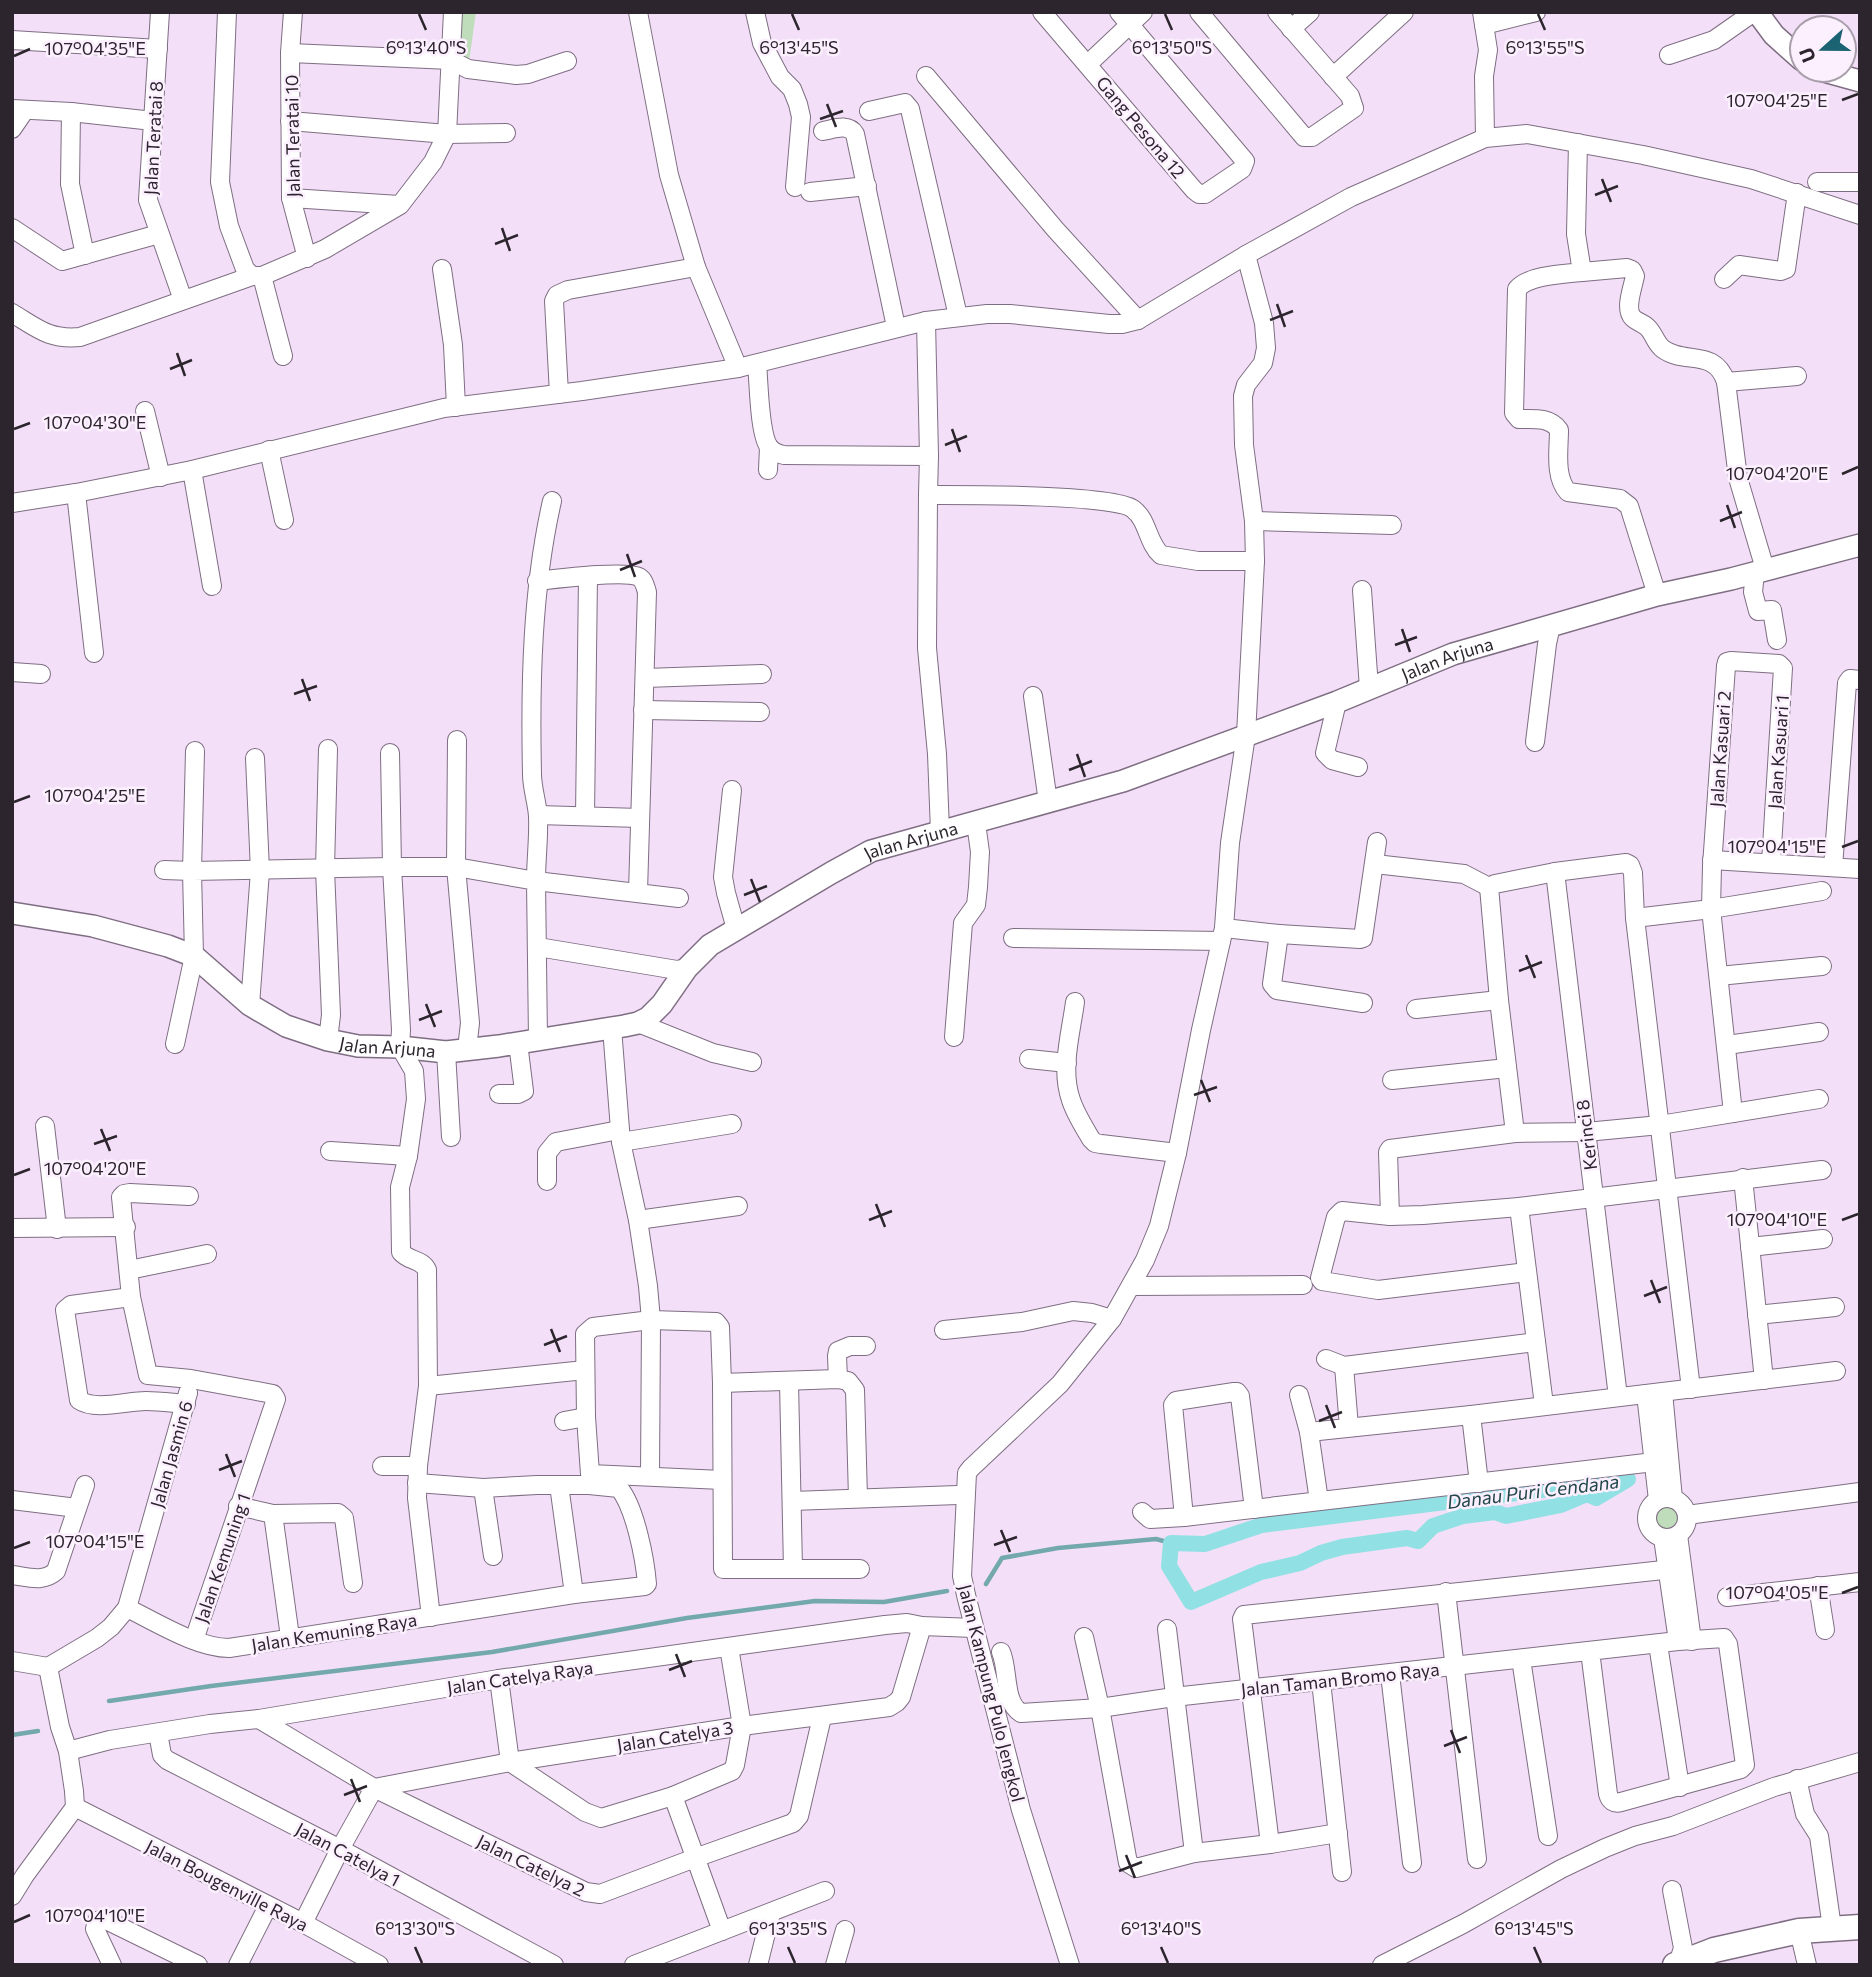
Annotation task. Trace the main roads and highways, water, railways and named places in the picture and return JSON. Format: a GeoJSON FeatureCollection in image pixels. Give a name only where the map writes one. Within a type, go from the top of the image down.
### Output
{"type":"FeatureCollection","features":[{"type":"Feature","properties":{"kind":"main road"},"geometry":{"type":"LineString","coordinates":[[1676,1964],[1716,1958],[1799,1931],[1860,1927]]}},
{"type":"Feature","properties":{"kind":"waterway","name":"Danau Puri Cendana"},"geometry":{"type":"LineString","coordinates":[[1628,1479],[1596,1498],[1587,1494],[1561,1505],[1506,1516],[1495,1512],[1463,1516],[1433,1526],[1418,1541],[1407,1538],[1342,1547],[1300,1563],[1261,1572],[1191,1602],[1169,1566],[1171,1543],[1205,1544],[1262,1525],[1628,1479]]}},
{"type":"Feature","properties":{"kind":"waterway"},"geometry":{"type":"LineString","coordinates":[[986,1584],[1002,1558],[1058,1548],[1156,1539],[1171,1543],[1169,1566],[1180,1584]]}},
{"type":"Feature","properties":{"kind":"waterway"},"geometry":{"type":"LineString","coordinates":[[109,1701],[492,1652],[687,1618],[815,1601],[884,1602],[947,1591]]}},
{"type":"Feature","properties":{"kind":"waterway"},"geometry":{"type":"LineString","coordinates":[[12,1735],[38,1731]]}}]}
